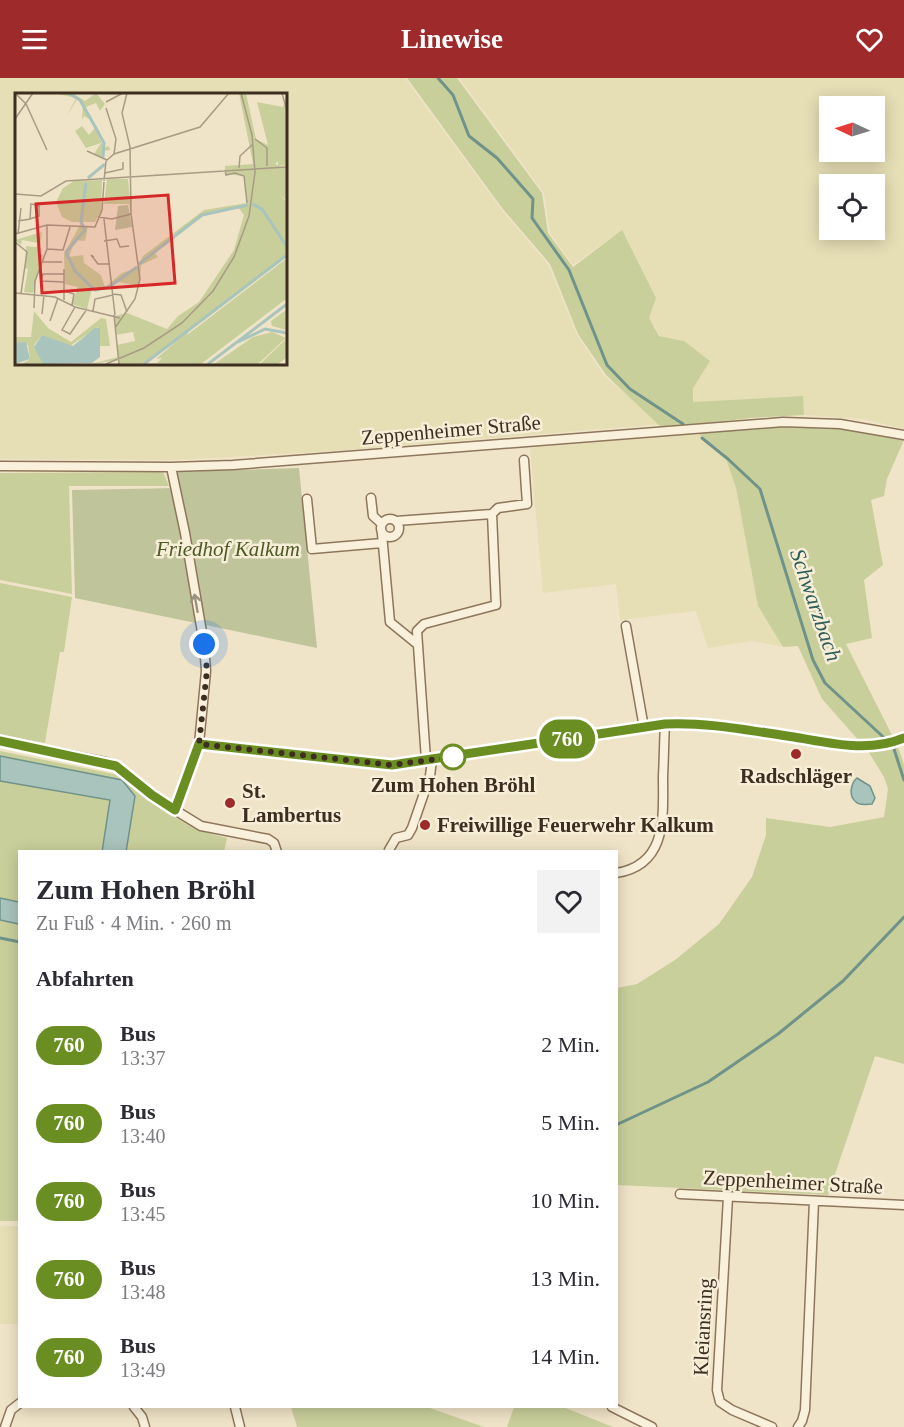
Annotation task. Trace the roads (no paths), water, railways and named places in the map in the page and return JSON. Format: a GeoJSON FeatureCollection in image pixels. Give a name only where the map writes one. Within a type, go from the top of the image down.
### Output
{"type":"FeatureCollection","features":[{"type":"Feature","properties":{"kind":"street","name":"Zeppenheimer Straße"},"geometry":{"type":"LineString","coordinates":[[0,466],[171,467],[294,462],[783,422],[817,422],[863,427],[904,435]]}},
{"type":"Feature","properties":{"kind":"street"},"geometry":{"type":"LineString","coordinates":[[382,524],[388,519],[396,521],[492,514],[498,508],[527,504],[524,460]]}},
{"type":"Feature","properties":{"kind":"street"},"geometry":{"type":"LineString","coordinates":[[171,467],[183,522],[207,670],[199,744],[175,810]]}},
{"type":"Feature","properties":{"kind":"street"},"geometry":{"type":"LineString","coordinates":[[371,498],[374,516],[382,524],[390,621],[417,644]]}},
{"type":"Feature","properties":{"kind":"street"},"geometry":{"type":"LineString","coordinates":[[307,499],[312,549],[395,536],[399,530],[396,521]]}},
{"type":"Feature","properties":{"kind":"street"},"geometry":{"type":"LineString","coordinates":[[389,850],[396,838],[408,835],[412,828],[430,776],[417,631],[424,624],[496,605],[492,514]]}},
{"type":"Feature","properties":{"kind":"street"},"geometry":{"type":"LineString","coordinates":[[626,626],[644,728]]}},
{"type":"Feature","properties":{"kind":"street"},"geometry":{"type":"LineString","coordinates":[[199,744],[392,765],[665,724],[718,725],[857,747],[901,740]]}},
{"type":"Feature","properties":{"kind":"street"},"geometry":{"type":"LineString","coordinates":[[618,873],[631,871],[644,862],[657,844],[664,817],[665,724]]}},
{"type":"Feature","properties":{"kind":"street"},"geometry":{"type":"LineString","coordinates":[[0,741],[116,766],[152,795],[201,826],[268,839],[274,843],[276,850]]}},
{"type":"Feature","properties":{"kind":"street","name":"Zeppenheimer Straße"},"geometry":{"type":"LineString","coordinates":[[680,1194],[904,1205]]}},
{"type":"Feature","properties":{"kind":"street","name":"Kleiansring"},"geometry":{"type":"LineString","coordinates":[[728,1197],[717,1390],[720,1402],[732,1410],[772,1427]]}},
{"type":"Feature","properties":{"kind":"street"},"geometry":{"type":"LineString","coordinates":[[798,1427],[805,1410],[814,1201]]}},
{"type":"Feature","properties":{"kind":"street"},"geometry":{"type":"LineString","coordinates":[[5,1427],[11,1410],[18,1405]]}},
{"type":"Feature","properties":{"kind":"street"},"geometry":{"type":"LineString","coordinates":[[135,1408],[145,1427]]}},
{"type":"Feature","properties":{"kind":"street"},"geometry":{"type":"LineString","coordinates":[[235,1408],[240,1427]]}},
{"type":"Feature","properties":{"kind":"street"},"geometry":{"type":"LineString","coordinates":[[614,1408],[652,1427]]}},
{"type":"Feature","properties":{"kind":"water"},"geometry":{"type":"Polygon","coordinates":[[[0,756],[122,780],[135,796],[126,850],[102,850],[110,800],[0,781],[0,756]]]}},
{"type":"Feature","properties":{"kind":"water"},"geometry":{"type":"Polygon","coordinates":[[[857,778],[870,786],[875,798],[872,804],[859,804],[853,799],[851,790],[857,778]]]}},
{"type":"Feature","properties":{"kind":"water"},"geometry":{"type":"Polygon","coordinates":[[[0,898],[18,902],[18,924],[0,920],[0,898]]]}},
{"type":"Feature","properties":{"kind":"waterway","name":"Schwarzbach"},"geometry":{"type":"LineString","coordinates":[[438,78],[453,95],[469,136],[497,158],[533,199],[532,218],[569,270],[607,365],[630,389],[683,424]]}},
{"type":"Feature","properties":{"kind":"waterway","name":"Schwarzbach"},"geometry":{"type":"LineString","coordinates":[[702,438],[760,489],[813,660],[825,683],[893,746],[904,780]]}},
{"type":"Feature","properties":{"kind":"waterway","name":"Schwarzbach"},"geometry":{"type":"LineString","coordinates":[[618,1124],[708,1082],[778,1034],[843,981],[904,917]]}},
{"type":"Feature","properties":{"kind":"waterway","name":"Schwarzbach"},"geometry":{"type":"LineString","coordinates":[[0,938],[18,942]]}},
{"type":"Feature","properties":{"kind":"place","name":"Radschläger"},"geometry":{"type":"Point","coordinates":[796,754]}},
{"type":"Feature","properties":{"kind":"place","name":"Zum Hohen Bröhl"},"geometry":{"type":"Point","coordinates":[453,757]}},
{"type":"Feature","properties":{"kind":"place","name":"St. Lambertus"},"geometry":{"type":"Point","coordinates":[230,803]}},
{"type":"Feature","properties":{"kind":"place","name":"Freiwillige Feuerwehr Kalkum"},"geometry":{"type":"Point","coordinates":[425,825]}},
{"type":"Feature","properties":{"kind":"park label","name":"Friedhof Kalkum"},"geometry":{"type":"Point","coordinates":[228,549]}}]}
